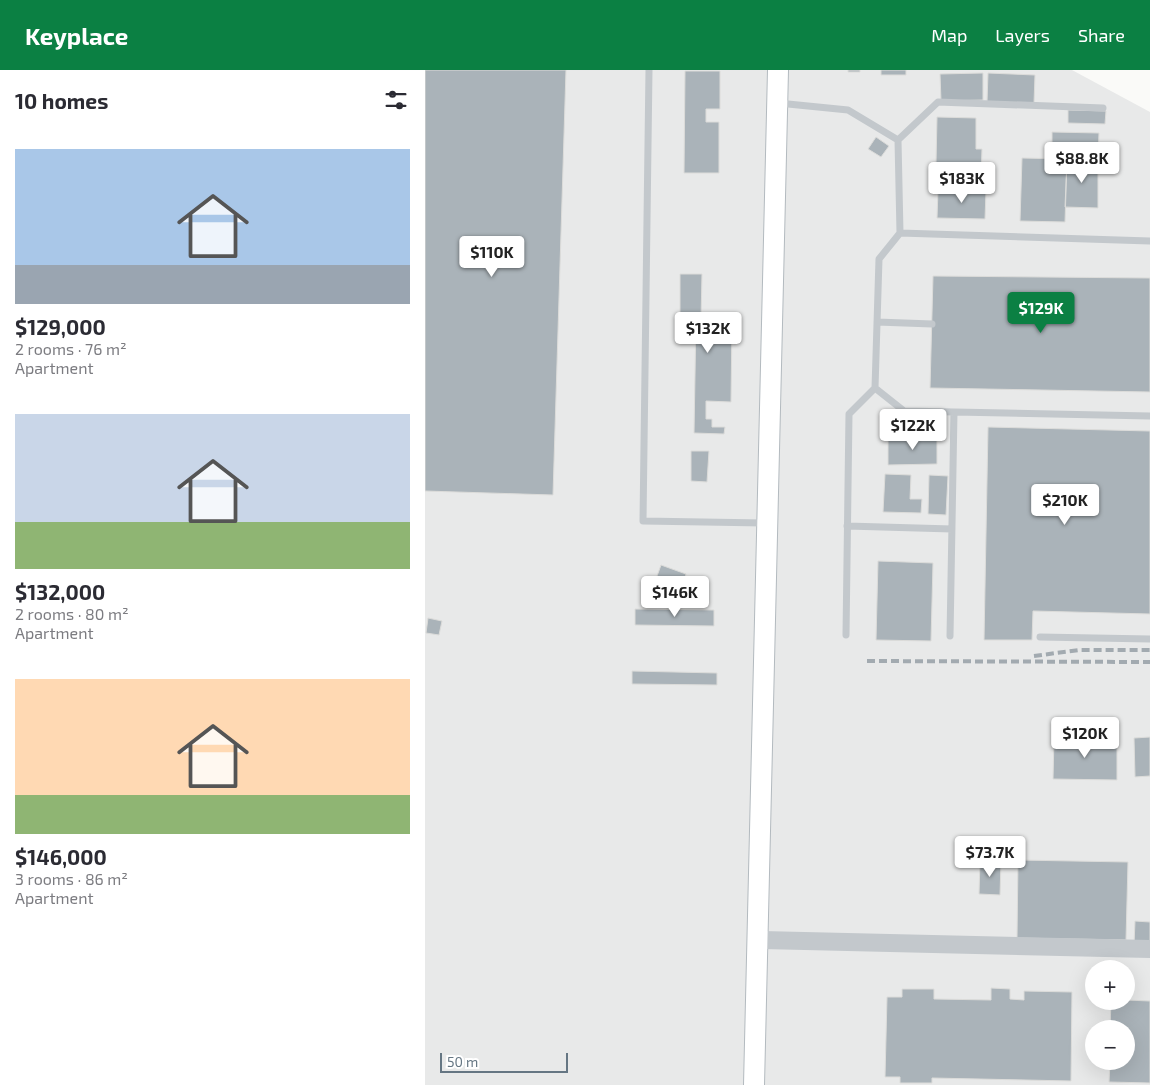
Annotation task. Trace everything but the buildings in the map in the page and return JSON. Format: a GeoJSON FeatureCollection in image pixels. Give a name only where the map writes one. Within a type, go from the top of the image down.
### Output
{"type":"FeatureCollection","features":[{"type":"Feature","properties":{"kind":"main road"},"geometry":{"type":"LineString","coordinates":[[754,1085],[778,70]]}},
{"type":"Feature","properties":{"kind":"street"},"geometry":{"type":"LineString","coordinates":[[757,940],[1150,949]]}},
{"type":"Feature","properties":{"kind":"lane"},"geometry":{"type":"LineString","coordinates":[[649,70],[643,521],[767,523]]}},
{"type":"Feature","properties":{"kind":"lane"},"geometry":{"type":"LineString","coordinates":[[846,635],[849,414],[875,388],[879,259],[900,233],[898,140],[938,102],[1103,108]]}},
{"type":"Feature","properties":{"kind":"lane"},"geometry":{"type":"LineString","coordinates":[[778,103],[848,110],[898,140]]}},
{"type":"Feature","properties":{"kind":"lane"},"geometry":{"type":"LineString","coordinates":[[900,233],[1150,242]]}},
{"type":"Feature","properties":{"kind":"lane"},"geometry":{"type":"LineString","coordinates":[[877,322],[932,324]]}},
{"type":"Feature","properties":{"kind":"lane"},"geometry":{"type":"LineString","coordinates":[[875,388],[903,411],[1150,416]]}},
{"type":"Feature","properties":{"kind":"lane"},"geometry":{"type":"LineString","coordinates":[[950,636],[954,412]]}},
{"type":"Feature","properties":{"kind":"lane"},"geometry":{"type":"LineString","coordinates":[[847,526],[951,529]]}},
{"type":"Feature","properties":{"kind":"lane"},"geometry":{"type":"LineString","coordinates":[[1040,637],[1150,639]]}},
{"type":"Feature","properties":{"kind":"shaded area"},"geometry":{"type":"Polygon","coordinates":[[[425,70],[1072,70],[1150,112],[1150,1085],[425,1085],[425,70]]]}},
{"type":"Feature","properties":{"kind":"railway"},"geometry":{"type":"LineString","coordinates":[[1034,656],[1079,650],[1150,650]]}},
{"type":"Feature","properties":{"kind":"railway"},"geometry":{"type":"LineString","coordinates":[[867,661],[1150,662]]}}]}
